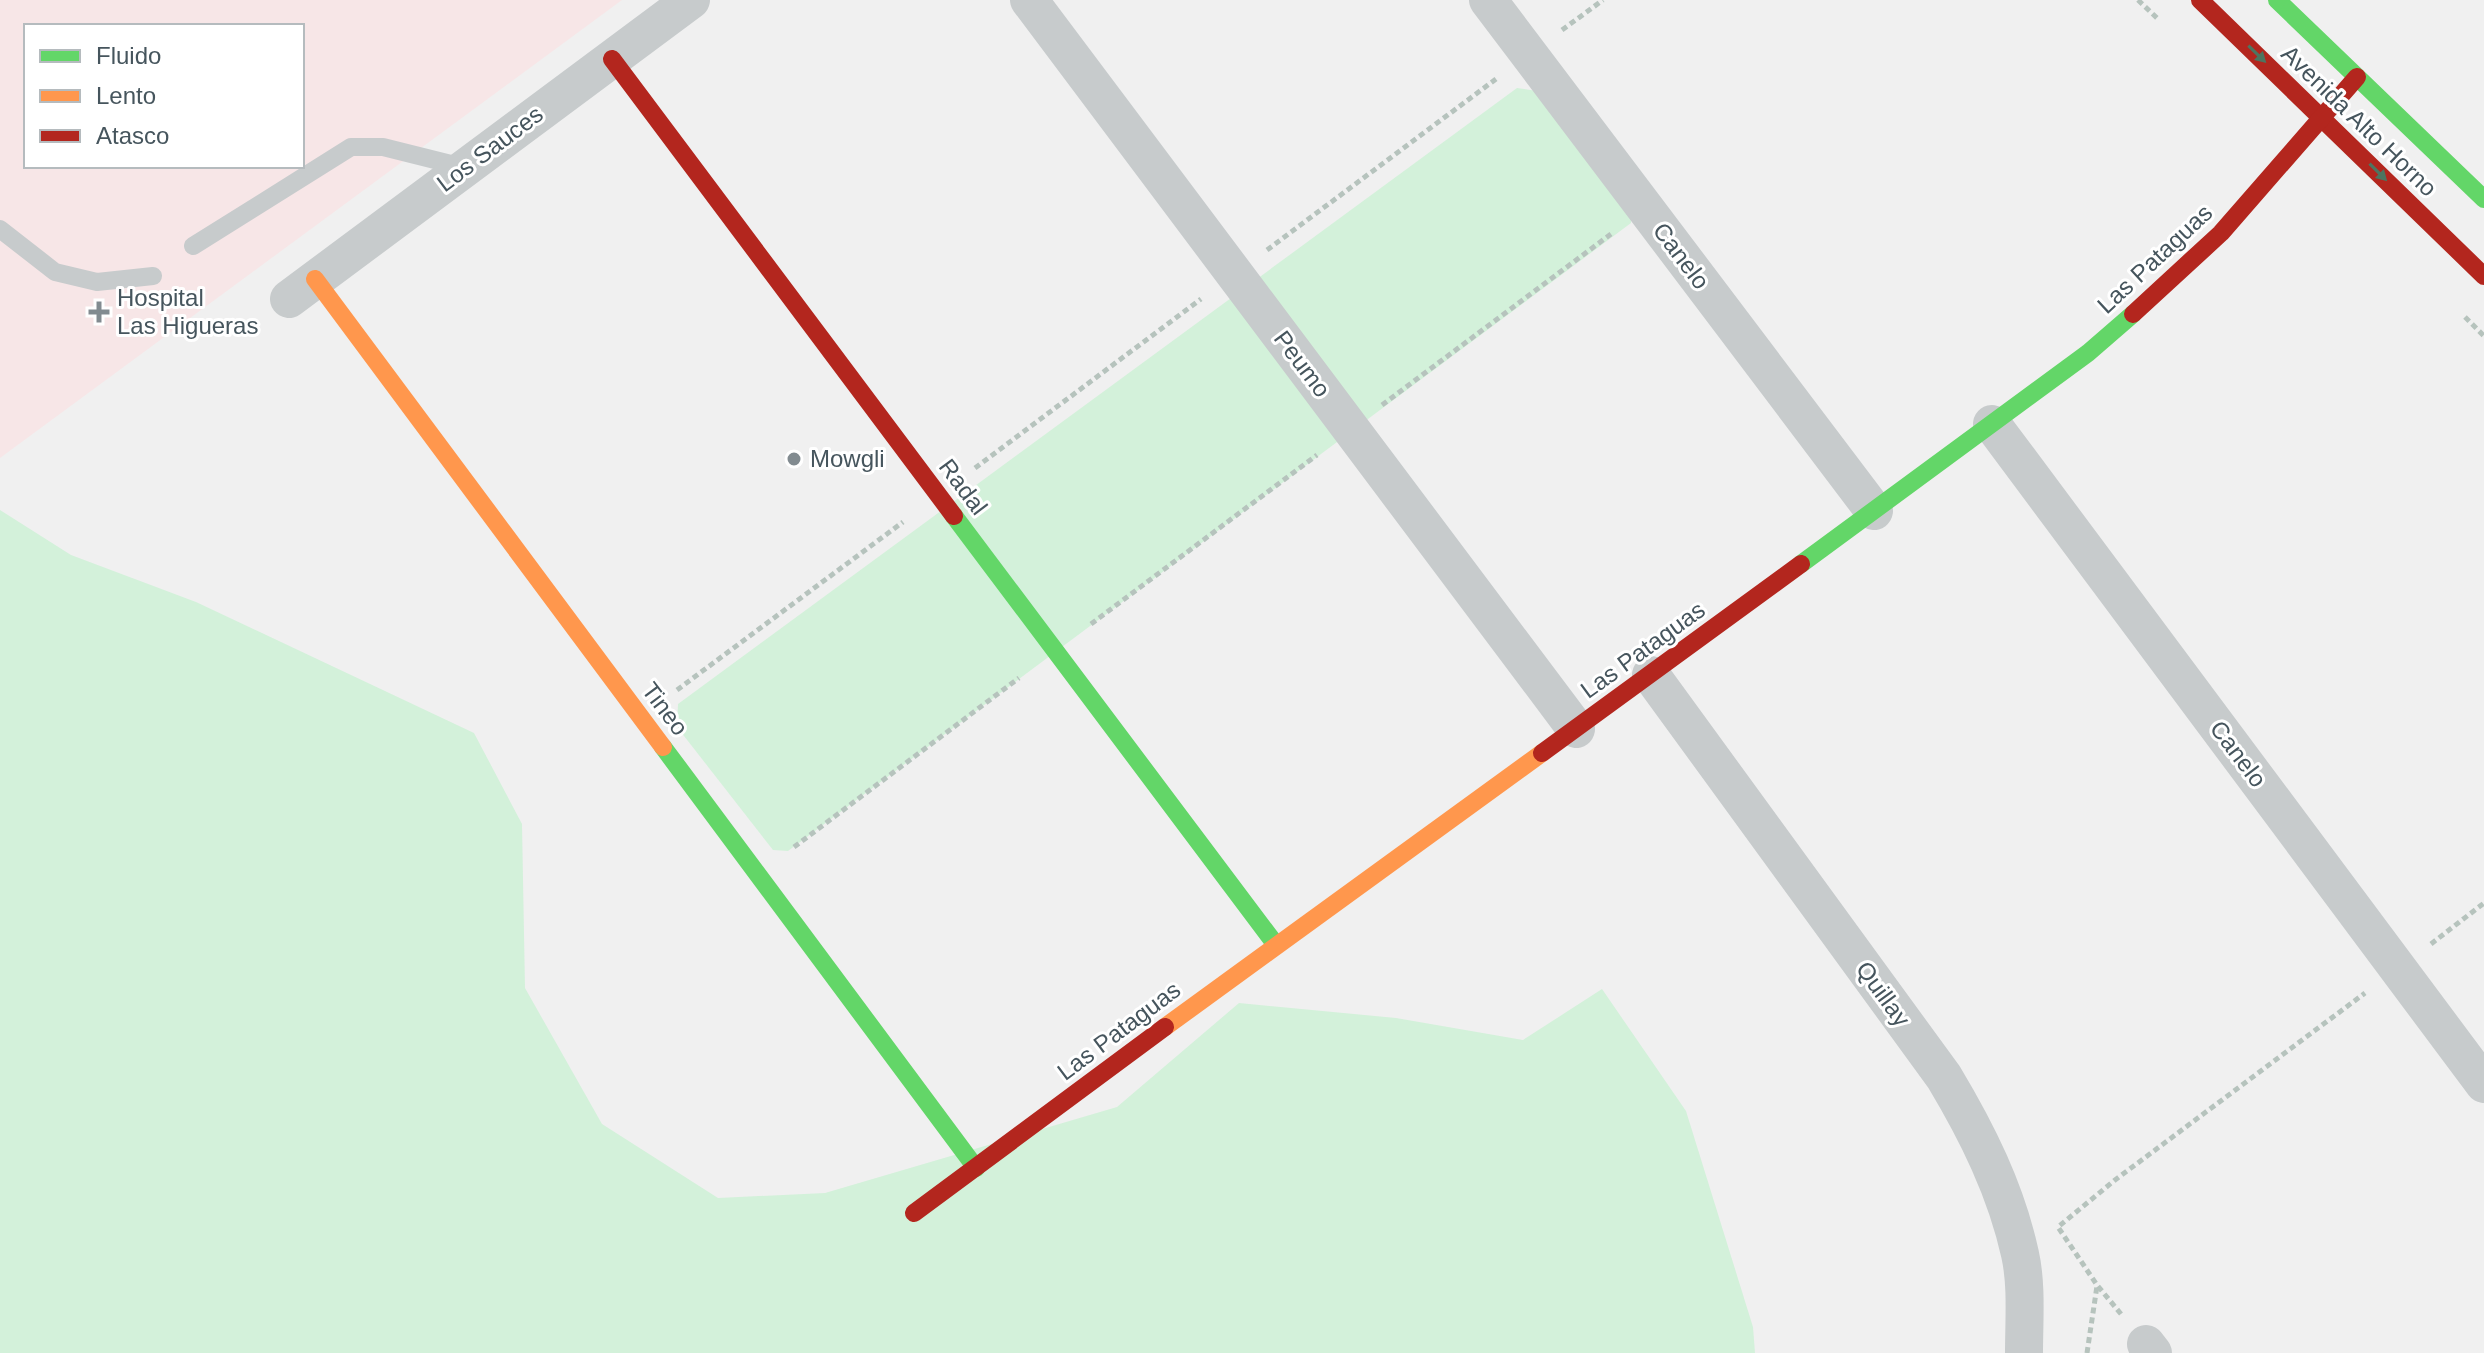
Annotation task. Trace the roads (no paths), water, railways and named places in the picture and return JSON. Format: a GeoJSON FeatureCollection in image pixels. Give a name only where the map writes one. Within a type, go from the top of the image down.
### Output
{"type":"FeatureCollection","features":[{"type":"Feature","properties":{"kind":"street","name":"Los Sauces"},"geometry":{"type":"LineString","coordinates":[[302,289],[691,0]]}},
{"type":"Feature","properties":{"kind":"street","name":"Peumo"},"geometry":{"type":"LineString","coordinates":[[1029,0],[1576,729]]}},
{"type":"Feature","properties":{"kind":"street","name":"Canelo"},"geometry":{"type":"LineString","coordinates":[[1488,0],[1874,511]]}},
{"type":"Feature","properties":{"kind":"street","name":"Avenida Alto Horno"},"geometry":{"type":"LineString","coordinates":[[2200,0],[2484,276]]}},
{"type":"Feature","properties":{"kind":"street","name":"Avenida Alto Horno"},"geometry":{"type":"LineString","coordinates":[[2277,0],[2484,199]]}},
{"type":"Feature","properties":{"kind":"street","name":"Radal"},"geometry":{"type":"LineString","coordinates":[[612,59],[1276,945]]}},
{"type":"Feature","properties":{"kind":"street","name":"Las Pataguas"},"geometry":{"type":"LineString","coordinates":[[914,1213],[2088,353],[2221,233],[2357,77]]}},
{"type":"Feature","properties":{"kind":"street","name":"Tineo"},"geometry":{"type":"LineString","coordinates":[[302,289],[641,717],[976,1168]]}},
{"type":"Feature","properties":{"kind":"street","name":"Canelo"},"geometry":{"type":"LineString","coordinates":[[1992,424],[2484,1084]]}},
{"type":"Feature","properties":{"kind":"street","name":"Quillay"},"geometry":{"type":"LineString","coordinates":[[1651,675],[1944,1077],[1972,1124],[1999,1184],[2021,1255],[2024,1353]]}},
{"type":"Feature","properties":{"kind":"lane"},"geometry":{"type":"LineString","coordinates":[[193,246],[351,147],[383,147],[465,167]]}},
{"type":"Feature","properties":{"kind":"lane"},"geometry":{"type":"LineString","coordinates":[[0,229],[55,272],[97,282],[153,276]]}},
{"type":"Feature","properties":{"kind":"place","name":"Hospital Las Higueras"},"geometry":{"type":"Point","coordinates":[99,312]}},
{"type":"Feature","properties":{"kind":"place","name":"Mowgli"},"geometry":{"type":"Point","coordinates":[794,459]}}]}
